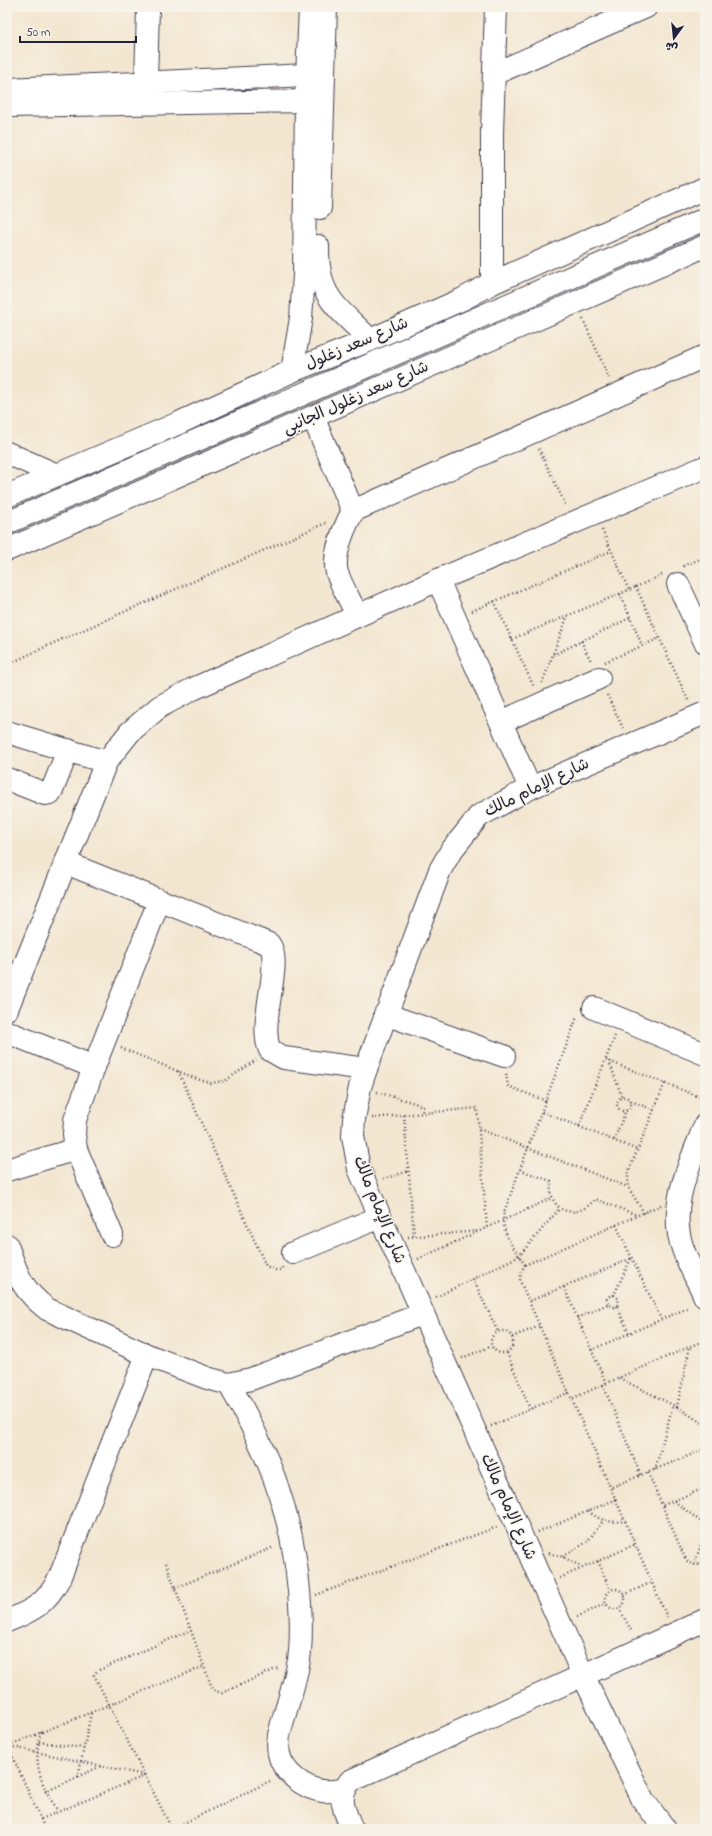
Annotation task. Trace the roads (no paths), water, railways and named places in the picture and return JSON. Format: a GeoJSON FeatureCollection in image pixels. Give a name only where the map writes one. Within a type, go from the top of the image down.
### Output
{"type":"FeatureCollection","features":[{"type":"Feature","properties":{"kind":"street"},"geometry":{"type":"LineString","coordinates":[[146,83],[148,7]]}},
{"type":"Feature","properties":{"kind":"street"},"geometry":{"type":"LineString","coordinates":[[292,371],[301,318],[304,275],[306,101],[310,7]]}},
{"type":"Feature","properties":{"kind":"street"},"geometry":{"type":"LineString","coordinates":[[326,7],[318,254],[319,276],[323,289],[330,301],[370,340]]}},
{"type":"Feature","properties":{"kind":"street"},"geometry":{"type":"LineString","coordinates":[[492,283],[492,133],[496,7]]}},
{"type":"Feature","properties":{"kind":"street"},"geometry":{"type":"LineString","coordinates":[[494,74],[646,7]]}},
{"type":"Feature","properties":{"kind":"street"},"geometry":{"type":"LineString","coordinates":[[7,89],[307,75]]}},
{"type":"Feature","properties":{"kind":"street"},"geometry":{"type":"LineString","coordinates":[[7,106],[306,101]]}},
{"type":"Feature","properties":{"kind":"street","name":"شارع سعد زغلول"},"geometry":{"type":"LineString","coordinates":[[7,496],[179,423],[292,371],[370,340],[463,298],[492,283],[705,188]]}},
{"type":"Feature","properties":{"kind":"street","name":"شارع سعد زغلول"},"geometry":{"type":"LineString","coordinates":[[7,523],[705,218]]}},
{"type":"Feature","properties":{"kind":"street","name":"شارع سعد زغلول الجانبى"},"geometry":{"type":"LineString","coordinates":[[7,550],[705,246]]}},
{"type":"Feature","properties":{"kind":"street"},"geometry":{"type":"LineString","coordinates":[[358,615],[337,572],[338,550],[344,530],[353,511],[705,356]]}},
{"type":"Feature","properties":{"kind":"street"},"geometry":{"type":"LineString","coordinates":[[313,417],[353,511]]}},
{"type":"Feature","properties":{"kind":"street"},"geometry":{"type":"LineString","coordinates":[[179,423],[188,444]]}},
{"type":"Feature","properties":{"kind":"street"},"geometry":{"type":"LineString","coordinates":[[7,453],[57,475]]}},
{"type":"Feature","properties":{"kind":"street"},"geometry":{"type":"LineString","coordinates":[[7,1009],[106,762],[130,732],[159,707],[193,689],[358,615],[705,467]]}},
{"type":"Feature","properties":{"kind":"street"},"geometry":{"type":"LineString","coordinates":[[674,575],[705,642]]}},
{"type":"Feature","properties":{"kind":"street"},"geometry":{"type":"LineString","coordinates":[[438,580],[530,788]]}},
{"type":"Feature","properties":{"kind":"street"},"geometry":{"type":"LineString","coordinates":[[501,722],[540,699],[600,671]]}},
{"type":"Feature","properties":{"kind":"street","name":"شارع الإمام مالك"},"geometry":{"type":"LineString","coordinates":[[664,1829],[644,1800],[583,1675],[420,1310],[359,1169],[353,1136],[354,1119],[363,1078],[385,1014],[440,870],[464,833],[479,816],[530,788],[700,715]]}},
{"type":"Feature","properties":{"kind":"street"},"geometry":{"type":"LineString","coordinates":[[7,732],[106,762]]}},
{"type":"Feature","properties":{"kind":"street"},"geometry":{"type":"LineString","coordinates":[[7,778],[45,794],[50,793],[68,750]]}},
{"type":"Feature","properties":{"kind":"street"},"geometry":{"type":"LineString","coordinates":[[66,864],[269,944],[272,948],[273,966],[265,1034],[270,1050],[284,1058],[363,1078]]}},
{"type":"Feature","properties":{"kind":"street"},"geometry":{"type":"LineString","coordinates":[[112,1235],[76,1149],[74,1134],[76,1120],[94,1067],[159,900]]}},
{"type":"Feature","properties":{"kind":"street"},"geometry":{"type":"LineString","coordinates":[[594,1008],[705,1054]]}},
{"type":"Feature","properties":{"kind":"street"},"geometry":{"type":"LineString","coordinates":[[385,1014],[504,1056]]}},
{"type":"Feature","properties":{"kind":"street"},"geometry":{"type":"LineString","coordinates":[[7,1032],[94,1067]]}},
{"type":"Feature","properties":{"kind":"street"},"geometry":{"type":"LineString","coordinates":[[698,1302],[681,1243],[677,1215],[679,1198],[705,1125]]}},
{"type":"Feature","properties":{"kind":"street"},"geometry":{"type":"LineString","coordinates":[[7,1170],[76,1149]]}},
{"type":"Feature","properties":{"kind":"street"},"geometry":{"type":"LineString","coordinates":[[293,1253],[380,1217]]}},
{"type":"Feature","properties":{"kind":"street"},"geometry":{"type":"LineString","coordinates":[[7,1245],[18,1278],[36,1300],[47,1309],[147,1355],[229,1384],[252,1379],[420,1310]]}},
{"type":"Feature","properties":{"kind":"street"},"geometry":{"type":"LineString","coordinates":[[7,1621],[32,1611],[52,1591],[59,1579],[147,1355]]}},
{"type":"Feature","properties":{"kind":"street"},"geometry":{"type":"LineString","coordinates":[[229,1384],[250,1420],[268,1459],[282,1499],[292,1540],[300,1601],[299,1659],[294,1685],[278,1734],[279,1755],[289,1772],[304,1786],[323,1792],[343,1790]]}},
{"type":"Feature","properties":{"kind":"street"},"geometry":{"type":"LineString","coordinates":[[352,1829],[342,1802],[343,1790],[350,1781],[360,1775],[705,1620]]}}]}
